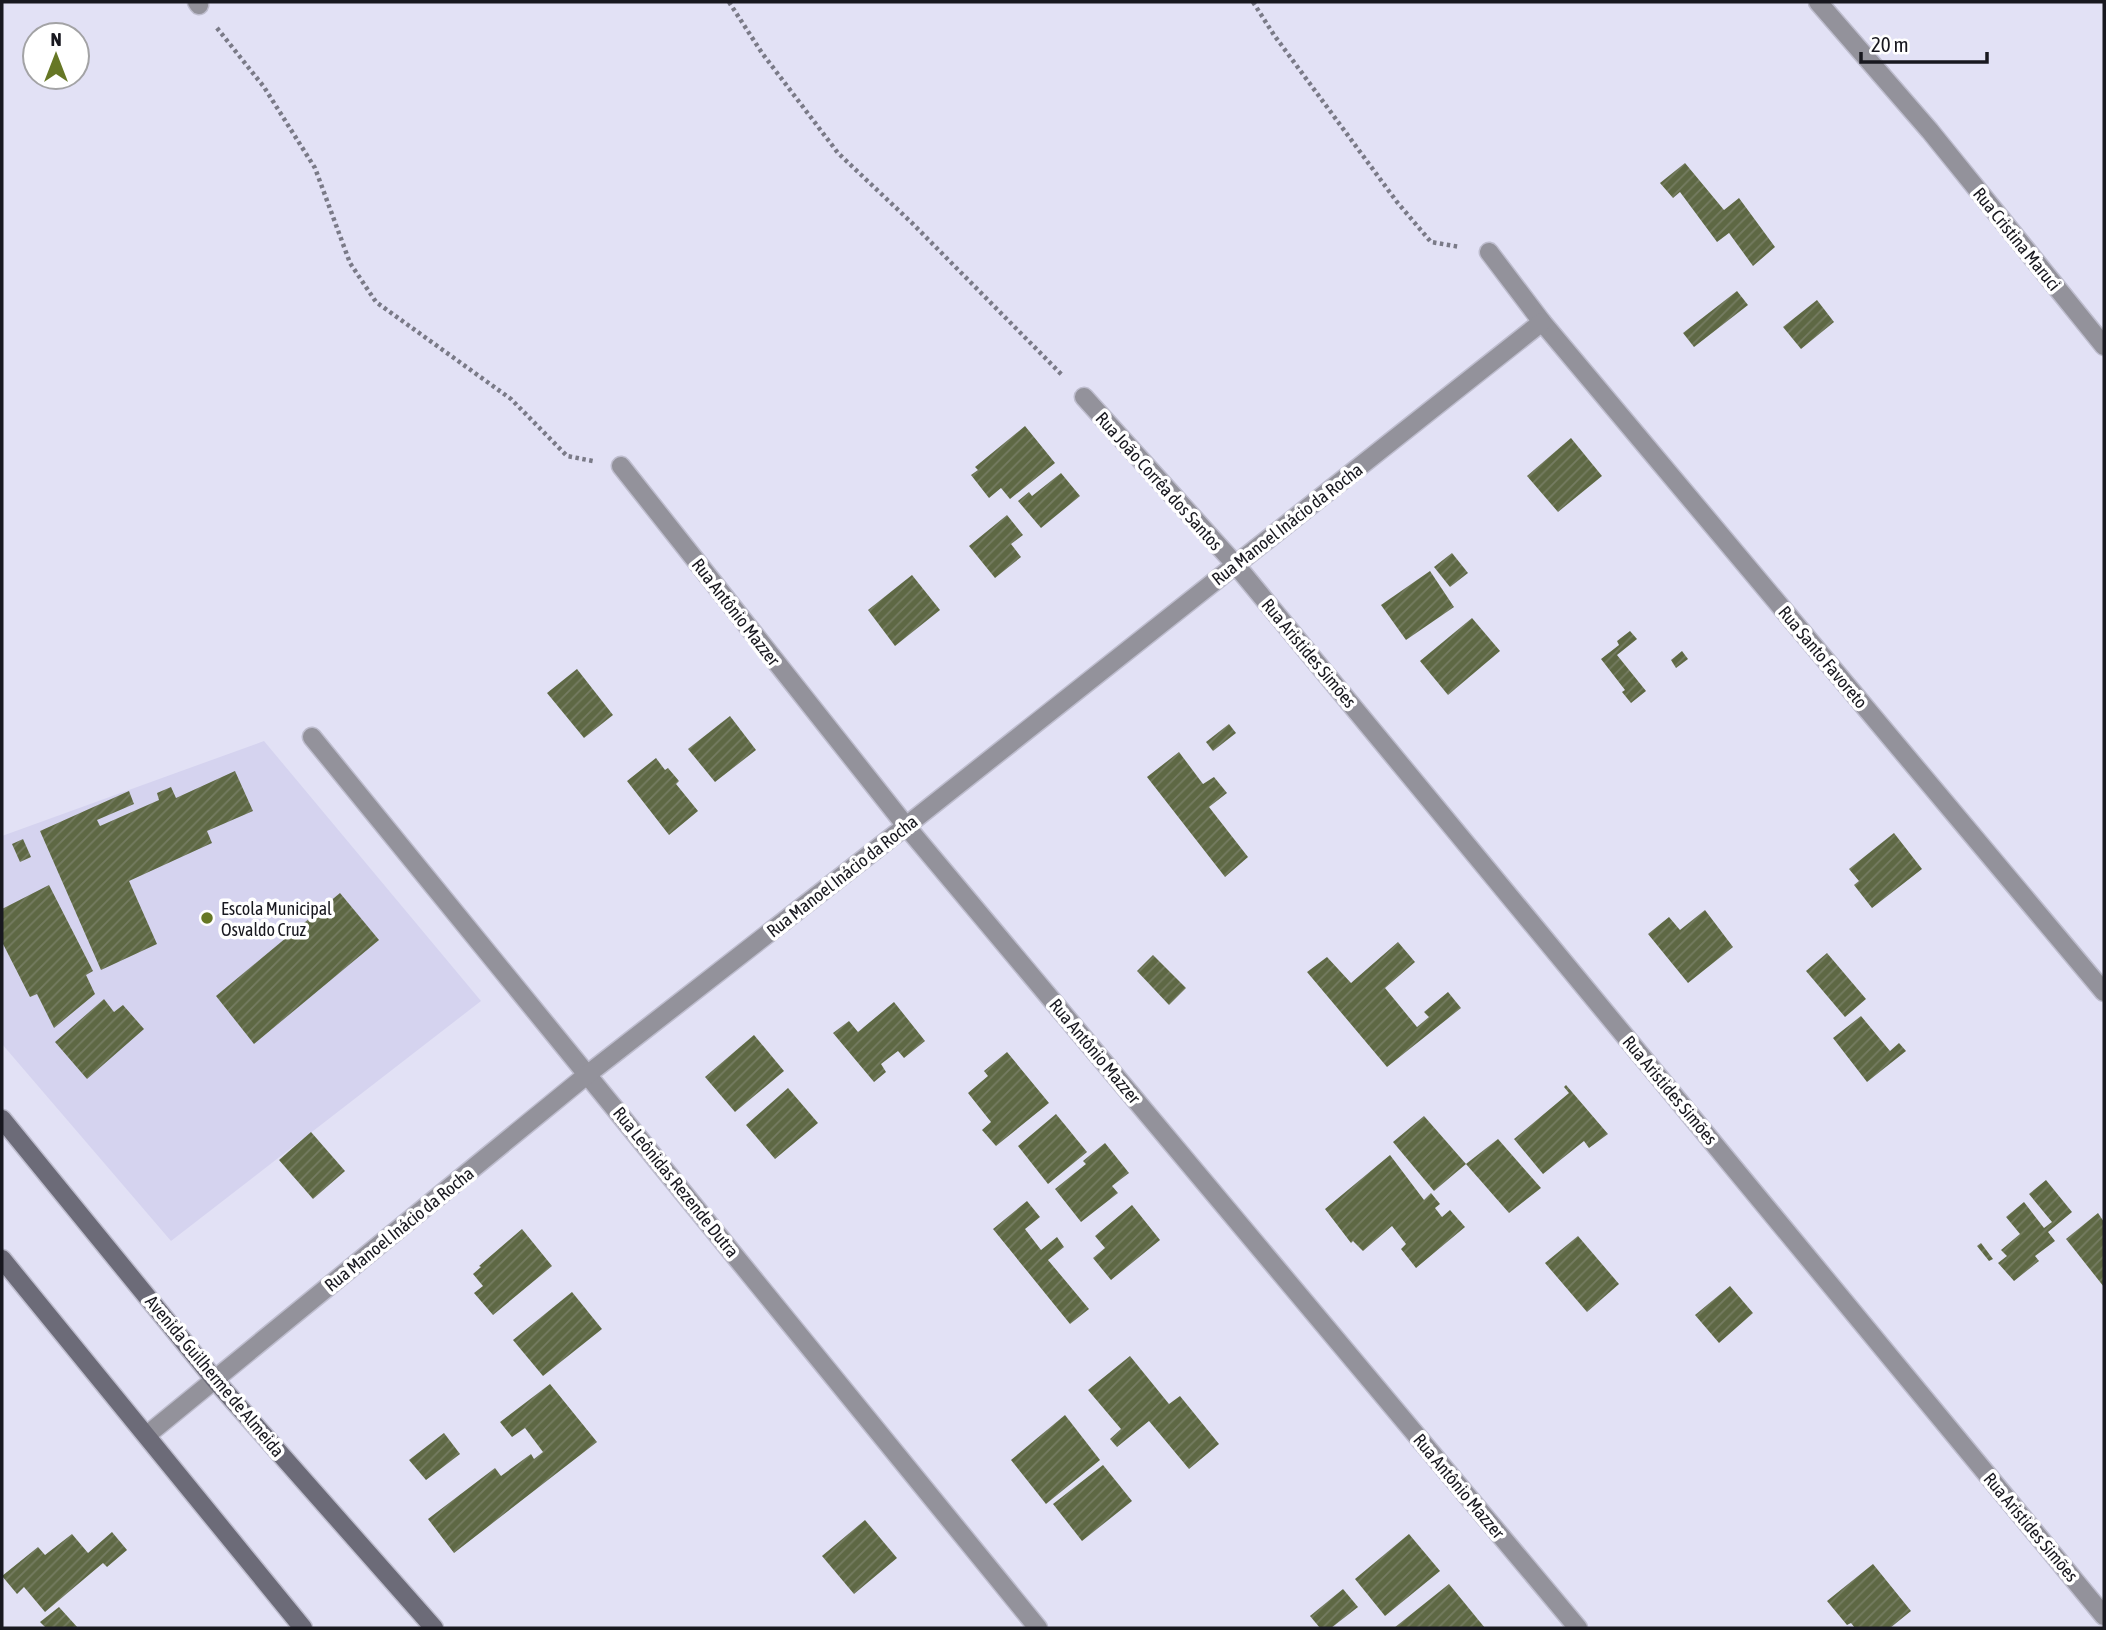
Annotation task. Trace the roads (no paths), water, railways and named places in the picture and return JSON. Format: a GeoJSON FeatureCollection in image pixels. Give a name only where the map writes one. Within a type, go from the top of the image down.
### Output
{"type":"FeatureCollection","features":[{"type":"Feature","properties":{"kind":"street","name":"Rua Cristina Maruci"},"geometry":{"type":"LineString","coordinates":[[1818,2],[1930,131],[2104,346]]}},
{"type":"Feature","properties":{"kind":"street","name":"Rua Santo Favoreto"},"geometry":{"type":"LineString","coordinates":[[1489,252],[1542,322],[2104,992]]}},
{"type":"Feature","properties":{"kind":"street","name":"Rua Manoel Inácio da Rocha"},"geometry":{"type":"LineString","coordinates":[[147,1435],[588,1074],[1542,322]]}},
{"type":"Feature","properties":{"kind":"street","name":"Rua João Corrêa dos Santos"},"geometry":{"type":"LineString","coordinates":[[1084,397],[1235,564]]}},
{"type":"Feature","properties":{"kind":"street","name":"Rua Antônio Mazzer"},"geometry":{"type":"LineString","coordinates":[[621,466],[906,826],[1578,1628]]}},
{"type":"Feature","properties":{"kind":"street","name":"Rua Aristides Simões"},"geometry":{"type":"LineString","coordinates":[[1235,564],[2104,1616]]}},
{"type":"Feature","properties":{"kind":"street","name":"Rua Leônidas Rezende Dutra"},"geometry":{"type":"LineString","coordinates":[[312,737],[1038,1628]]}},
{"type":"Feature","properties":{"kind":"street","name":"Avenida Guilherme de Almeida"},"geometry":{"type":"LineString","coordinates":[[2,1119],[215,1380],[434,1628]]}},
{"type":"Feature","properties":{"kind":"street"},"geometry":{"type":"LineString","coordinates":[[2,1259],[303,1628]]}},
{"type":"Feature","properties":{"kind":"place","name":"Escola Municipal Osvaldo Cruz"},"geometry":{"type":"Point","coordinates":[207,918]}}]}
